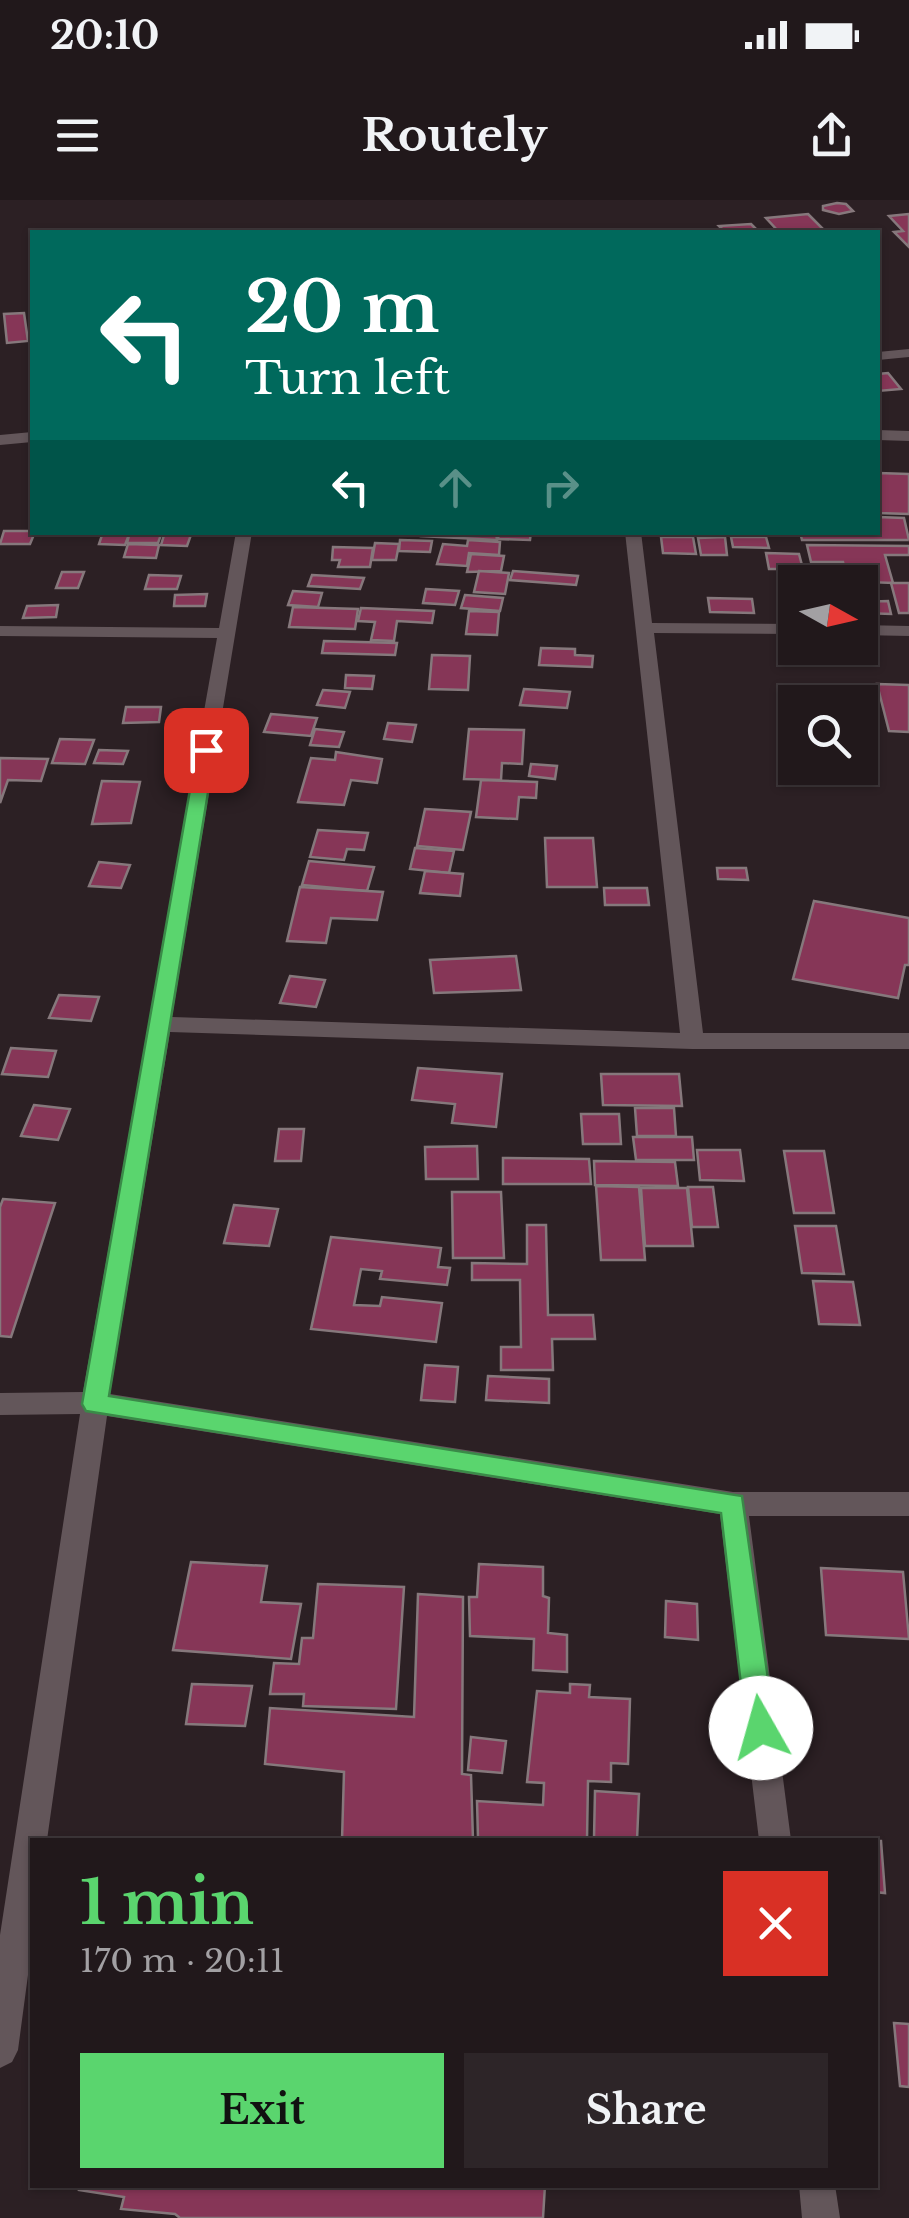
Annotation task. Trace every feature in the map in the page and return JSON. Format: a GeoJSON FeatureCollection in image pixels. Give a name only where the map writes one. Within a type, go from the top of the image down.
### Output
{"type":"FeatureCollection","features":[{"type":"Feature","properties":{"kind":"street"},"geometry":{"type":"LineString","coordinates":[[880,356],[909,353]]}},
{"type":"Feature","properties":{"kind":"street"},"geometry":{"type":"LineString","coordinates":[[880,435],[909,436]]}},
{"type":"Feature","properties":{"kind":"street"},"geometry":{"type":"LineString","coordinates":[[0,440],[30,437]]}},
{"type":"Feature","properties":{"kind":"street"},"geometry":{"type":"LineString","coordinates":[[31,1838],[95,1404],[243,535]]}},
{"type":"Feature","properties":{"kind":"street"},"geometry":{"type":"LineString","coordinates":[[632,535],[692,1040]]}},
{"type":"Feature","properties":{"kind":"street"},"geometry":{"type":"LineString","coordinates":[[644,628],[778,630]]}},
{"type":"Feature","properties":{"kind":"street"},"geometry":{"type":"LineString","coordinates":[[878,630],[909,630]]}},
{"type":"Feature","properties":{"kind":"street"},"geometry":{"type":"LineString","coordinates":[[0,631],[225,634]]}},
{"type":"Feature","properties":{"kind":"street"},"geometry":{"type":"LineString","coordinates":[[161,1024],[692,1040],[909,1041]]}},
{"type":"Feature","properties":{"kind":"street"},"geometry":{"type":"LineString","coordinates":[[0,1404],[95,1404],[733,1504],[909,1504]]}},
{"type":"Feature","properties":{"kind":"street"},"geometry":{"type":"LineString","coordinates":[[733,1504],[775,1838]]}},
{"type":"Feature","properties":{"kind":"street"},"geometry":{"type":"LineString","coordinates":[[0,2050],[30,1846]]}},
{"type":"Feature","properties":{"kind":"street"},"geometry":{"type":"LineString","coordinates":[[818,2188],[822,2218]]}},
{"type":"Feature","properties":{"kind":"building"},"geometry":{"type":"Polygon","coordinates":[[[846,204],[853,211],[839,214],[823,210],[823,206],[846,204]]]}},
{"type":"Feature","properties":{"kind":"building"},"geometry":{"type":"Polygon","coordinates":[[[808,214],[824,230],[777,230],[766,218],[808,214]]]}},
{"type":"Feature","properties":{"kind":"building"},"geometry":{"type":"Polygon","coordinates":[[[909,214],[909,247],[894,232],[903,231],[889,216],[909,214]]]}},
{"type":"Feature","properties":{"kind":"building"},"geometry":{"type":"Polygon","coordinates":[[[751,224],[757,230],[723,230],[719,226],[751,224]]]}},
{"type":"Feature","properties":{"kind":"building"},"geometry":{"type":"Polygon","coordinates":[[[24,313],[28,341],[7,343],[4,314],[24,313]]]}},
{"type":"Feature","properties":{"kind":"building"},"geometry":{"type":"Polygon","coordinates":[[[888,373],[901,389],[880,391],[880,374],[888,373]]]}},
{"type":"Feature","properties":{"kind":"building"},"geometry":{"type":"Polygon","coordinates":[[[880,473],[909,474],[909,514],[880,513],[880,473]]]}},
{"type":"Feature","properties":{"kind":"building"},"geometry":{"type":"Polygon","coordinates":[[[880,517],[904,518],[909,540],[802,540],[801,535],[880,535],[880,517]]]}},
{"type":"Feature","properties":{"kind":"building"},"geometry":{"type":"Polygon","coordinates":[[[4,531],[30,531],[34,535],[30,544],[0,544],[4,531]]]}},
{"type":"Feature","properties":{"kind":"building"},"geometry":{"type":"Polygon","coordinates":[[[102,535],[129,535],[125,545],[99,544],[102,535]]]}},
{"type":"Feature","properties":{"kind":"building"},"geometry":{"type":"Polygon","coordinates":[[[129,535],[161,535],[158,543],[127,543],[129,535]]]}},
{"type":"Feature","properties":{"kind":"building"},"geometry":{"type":"Polygon","coordinates":[[[164,535],[191,535],[187,546],[161,545],[164,535]]]}},
{"type":"Feature","properties":{"kind":"building"},"geometry":{"type":"Polygon","coordinates":[[[496,535],[497,540],[421,536],[496,535]]]}},
{"type":"Feature","properties":{"kind":"building"},"geometry":{"type":"Polygon","coordinates":[[[499,535],[531,535],[530,540],[498,539],[499,535]]]}},
{"type":"Feature","properties":{"kind":"building"},"geometry":{"type":"Polygon","coordinates":[[[661,537],[693,537],[696,554],[663,553],[661,537]]]}},
{"type":"Feature","properties":{"kind":"building"},"geometry":{"type":"Polygon","coordinates":[[[725,537],[727,555],[701,555],[698,538],[725,537]]]}},
{"type":"Feature","properties":{"kind":"building"},"geometry":{"type":"Polygon","coordinates":[[[731,537],[766,537],[769,548],[733,547],[731,537]]]}},
{"type":"Feature","properties":{"kind":"building"},"geometry":{"type":"Polygon","coordinates":[[[400,540],[432,541],[430,552],[399,551],[400,540]]]}},
{"type":"Feature","properties":{"kind":"building"},"geometry":{"type":"Polygon","coordinates":[[[468,540],[500,542],[499,555],[469,553],[467,566],[437,564],[443,544],[467,546],[468,540]]]}},
{"type":"Feature","properties":{"kind":"building"},"geometry":{"type":"Polygon","coordinates":[[[375,543],[399,544],[396,560],[372,560],[375,543]]]}},
{"type":"Feature","properties":{"kind":"building"},"geometry":{"type":"Polygon","coordinates":[[[128,544],[159,545],[156,558],[124,557],[128,544]]]}},
{"type":"Feature","properties":{"kind":"building"},"geometry":{"type":"Polygon","coordinates":[[[807,545],[909,546],[909,555],[885,555],[893,583],[878,582],[878,565],[811,562],[807,545]]]}},
{"type":"Feature","properties":{"kind":"building"},"geometry":{"type":"Polygon","coordinates":[[[333,547],[373,548],[370,567],[338,567],[340,560],[332,560],[333,547]]]}},
{"type":"Feature","properties":{"kind":"building"},"geometry":{"type":"Polygon","coordinates":[[[766,553],[799,554],[802,565],[769,569],[766,553]]]}},
{"type":"Feature","properties":{"kind":"building"},"geometry":{"type":"Polygon","coordinates":[[[471,554],[504,556],[501,571],[467,572],[471,554]]]}},
{"type":"Feature","properties":{"kind":"building"},"geometry":{"type":"Polygon","coordinates":[[[479,571],[509,573],[505,594],[474,592],[479,571]]]}},
{"type":"Feature","properties":{"kind":"building"},"geometry":{"type":"Polygon","coordinates":[[[513,571],[578,576],[576,585],[510,580],[513,571]]]}},
{"type":"Feature","properties":{"kind":"building"},"geometry":{"type":"Polygon","coordinates":[[[62,572],[84,572],[78,588],[56,588],[62,572]]]}},
{"type":"Feature","properties":{"kind":"building"},"geometry":{"type":"Polygon","coordinates":[[[149,575],[181,576],[177,589],[145,589],[149,575]]]}},
{"type":"Feature","properties":{"kind":"building"},"geometry":{"type":"Polygon","coordinates":[[[312,575],[364,578],[360,589],[308,586],[312,575]]]}},
{"type":"Feature","properties":{"kind":"building"},"geometry":{"type":"Polygon","coordinates":[[[891,583],[909,583],[909,613],[899,613],[891,583]]]}},
{"type":"Feature","properties":{"kind":"building"},"geometry":{"type":"Polygon","coordinates":[[[426,589],[459,591],[455,605],[423,603],[426,589]]]}},
{"type":"Feature","properties":{"kind":"building"},"geometry":{"type":"Polygon","coordinates":[[[293,591],[322,593],[318,607],[288,605],[293,591]]]}},
{"type":"Feature","properties":{"kind":"building"},"geometry":{"type":"Polygon","coordinates":[[[207,594],[205,606],[174,606],[175,595],[207,594]]]}},
{"type":"Feature","properties":{"kind":"building"},"geometry":{"type":"Polygon","coordinates":[[[465,595],[503,598],[500,611],[461,608],[465,595]]]}},
{"type":"Feature","properties":{"kind":"building"},"geometry":{"type":"Polygon","coordinates":[[[708,598],[752,599],[754,613],[710,612],[708,598]]]}},
{"type":"Feature","properties":{"kind":"building"},"geometry":{"type":"Polygon","coordinates":[[[878,601],[888,601],[891,614],[878,614],[878,601]]]}},
{"type":"Feature","properties":{"kind":"building"},"geometry":{"type":"Polygon","coordinates":[[[58,605],[56,617],[23,618],[27,606],[58,605]]]}},
{"type":"Feature","properties":{"kind":"building"},"geometry":{"type":"Polygon","coordinates":[[[293,607],[358,609],[355,629],[289,627],[293,607]]]}},
{"type":"Feature","properties":{"kind":"building"},"geometry":{"type":"Polygon","coordinates":[[[361,608],[434,611],[432,623],[397,621],[394,641],[371,640],[375,622],[358,621],[361,608]]]}},
{"type":"Feature","properties":{"kind":"building"},"geometry":{"type":"Polygon","coordinates":[[[469,611],[499,612],[497,635],[466,634],[469,611]]]}},
{"type":"Feature","properties":{"kind":"building"},"geometry":{"type":"Polygon","coordinates":[[[324,641],[397,643],[395,655],[322,653],[324,641]]]}},
{"type":"Feature","properties":{"kind":"building"},"geometry":{"type":"Polygon","coordinates":[[[541,648],[575,649],[575,655],[593,656],[592,667],[539,665],[541,648]]]}},
{"type":"Feature","properties":{"kind":"building"},"geometry":{"type":"Polygon","coordinates":[[[432,655],[470,656],[468,690],[429,689],[432,655]]]}},
{"type":"Feature","properties":{"kind":"building"},"geometry":{"type":"Polygon","coordinates":[[[346,675],[374,676],[372,689],[345,688],[346,675]]]}},
{"type":"Feature","properties":{"kind":"building"},"geometry":{"type":"Polygon","coordinates":[[[877,685],[909,685],[909,732],[889,731],[877,685]]]}},
{"type":"Feature","properties":{"kind":"building"},"geometry":{"type":"Polygon","coordinates":[[[524,689],[570,692],[567,708],[520,705],[524,689]]]}},
{"type":"Feature","properties":{"kind":"building"},"geometry":{"type":"Polygon","coordinates":[[[323,690],[350,692],[345,708],[317,705],[323,690]]]}},
{"type":"Feature","properties":{"kind":"building"},"geometry":{"type":"Polygon","coordinates":[[[126,707],[161,707],[159,722],[123,723],[126,707]]]}},
{"type":"Feature","properties":{"kind":"building"},"geometry":{"type":"Polygon","coordinates":[[[271,714],[317,718],[311,736],[264,732],[271,714]]]}},
{"type":"Feature","properties":{"kind":"building"},"geometry":{"type":"Polygon","coordinates":[[[388,723],[416,725],[412,742],[384,739],[388,723]]]}},
{"type":"Feature","properties":{"kind":"building"},"geometry":{"type":"Polygon","coordinates":[[[315,729],[344,732],[339,747],[310,745],[315,729]]]}},
{"type":"Feature","properties":{"kind":"building"},"geometry":{"type":"Polygon","coordinates":[[[469,729],[524,730],[522,764],[502,763],[501,780],[464,779],[469,729]]]}},
{"type":"Feature","properties":{"kind":"building"},"geometry":{"type":"Polygon","coordinates":[[[60,739],[94,740],[85,764],[52,763],[60,739]]]}},
{"type":"Feature","properties":{"kind":"building"},"geometry":{"type":"Polygon","coordinates":[[[99,750],[128,751],[123,764],[94,763],[99,750]]]}},
{"type":"Feature","properties":{"kind":"building"},"geometry":{"type":"Polygon","coordinates":[[[336,752],[382,759],[377,783],[351,780],[344,805],[298,802],[311,758],[335,760],[336,752]]]}},
{"type":"Feature","properties":{"kind":"building"},"geometry":{"type":"Polygon","coordinates":[[[0,758],[48,759],[41,781],[8,780],[0,803],[0,758]]]}},
{"type":"Feature","properties":{"kind":"building"},"geometry":{"type":"Polygon","coordinates":[[[531,764],[557,766],[555,779],[529,776],[531,764]]]}},
{"type":"Feature","properties":{"kind":"building"},"geometry":{"type":"Polygon","coordinates":[[[481,780],[537,782],[536,798],[519,797],[517,819],[476,817],[481,780]]]}},
{"type":"Feature","properties":{"kind":"building"},"geometry":{"type":"Polygon","coordinates":[[[102,781],[140,782],[131,823],[92,824],[102,781]]]}},
{"type":"Feature","properties":{"kind":"building"},"geometry":{"type":"Polygon","coordinates":[[[425,809],[471,812],[463,850],[417,846],[425,809]]]}},
{"type":"Feature","properties":{"kind":"building"},"geometry":{"type":"Polygon","coordinates":[[[318,830],[368,833],[364,850],[347,849],[344,860],[310,857],[318,830]]]}},
{"type":"Feature","properties":{"kind":"building"},"geometry":{"type":"Polygon","coordinates":[[[545,838],[593,838],[597,887],[547,887],[545,838]]]}},
{"type":"Feature","properties":{"kind":"building"},"geometry":{"type":"Polygon","coordinates":[[[415,848],[454,851],[449,873],[410,869],[415,848]]]}},
{"type":"Feature","properties":{"kind":"building"},"geometry":{"type":"Polygon","coordinates":[[[309,861],[374,867],[367,891],[302,885],[309,861]]]}},
{"type":"Feature","properties":{"kind":"building"},"geometry":{"type":"Polygon","coordinates":[[[99,862],[130,865],[121,888],[89,886],[99,862]]]}},
{"type":"Feature","properties":{"kind":"building"},"geometry":{"type":"Polygon","coordinates":[[[717,868],[746,868],[748,880],[718,879],[717,868]]]}},
{"type":"Feature","properties":{"kind":"building"},"geometry":{"type":"Polygon","coordinates":[[[425,871],[463,874],[460,896],[420,893],[425,871]]]}},
{"type":"Feature","properties":{"kind":"building"},"geometry":{"type":"Polygon","coordinates":[[[300,887],[383,892],[377,920],[331,918],[326,943],[287,941],[300,887]]]}},
{"type":"Feature","properties":{"kind":"building"},"geometry":{"type":"Polygon","coordinates":[[[604,888],[647,888],[649,905],[605,905],[604,888]]]}},
{"type":"Feature","properties":{"kind":"building"},"geometry":{"type":"Polygon","coordinates":[[[814,901],[909,918],[909,965],[905,965],[898,998],[793,979],[814,901]]]}},
{"type":"Feature","properties":{"kind":"building"},"geometry":{"type":"Polygon","coordinates":[[[516,956],[521,990],[434,993],[430,960],[516,956]]]}},
{"type":"Feature","properties":{"kind":"building"},"geometry":{"type":"Polygon","coordinates":[[[290,976],[325,980],[316,1007],[280,1003],[290,976]]]}},
{"type":"Feature","properties":{"kind":"building"},"geometry":{"type":"Polygon","coordinates":[[[59,995],[99,997],[91,1021],[49,1018],[59,995]]]}},
{"type":"Feature","properties":{"kind":"building"},"geometry":{"type":"Polygon","coordinates":[[[11,1048],[56,1051],[48,1077],[2,1074],[11,1048]]]}},
{"type":"Feature","properties":{"kind":"building"},"geometry":{"type":"Polygon","coordinates":[[[418,1068],[502,1074],[496,1127],[452,1123],[455,1104],[412,1100],[418,1068]]]}},
{"type":"Feature","properties":{"kind":"building"},"geometry":{"type":"Polygon","coordinates":[[[601,1074],[679,1074],[682,1106],[603,1105],[601,1074]]]}},
{"type":"Feature","properties":{"kind":"building"},"geometry":{"type":"Polygon","coordinates":[[[34,1105],[70,1109],[58,1140],[21,1136],[34,1105]]]}},
{"type":"Feature","properties":{"kind":"building"},"geometry":{"type":"Polygon","coordinates":[[[635,1108],[674,1108],[676,1136],[637,1136],[635,1108]]]}},
{"type":"Feature","properties":{"kind":"building"},"geometry":{"type":"Polygon","coordinates":[[[581,1114],[619,1114],[621,1144],[583,1144],[581,1114]]]}},
{"type":"Feature","properties":{"kind":"building"},"geometry":{"type":"Polygon","coordinates":[[[279,1129],[304,1129],[301,1161],[275,1161],[279,1129]]]}},
{"type":"Feature","properties":{"kind":"building"},"geometry":{"type":"Polygon","coordinates":[[[633,1137],[692,1137],[694,1160],[636,1160],[633,1137]]]}},
{"type":"Feature","properties":{"kind":"building"},"geometry":{"type":"Polygon","coordinates":[[[477,1146],[478,1179],[426,1179],[425,1147],[477,1146]]]}},
{"type":"Feature","properties":{"kind":"building"},"geometry":{"type":"Polygon","coordinates":[[[697,1150],[740,1150],[744,1181],[700,1180],[697,1150]]]}},
{"type":"Feature","properties":{"kind":"building"},"geometry":{"type":"Polygon","coordinates":[[[784,1151],[824,1151],[834,1213],[794,1213],[784,1151]]]}},
{"type":"Feature","properties":{"kind":"building"},"geometry":{"type":"Polygon","coordinates":[[[503,1158],[589,1159],[591,1184],[503,1184],[503,1158]]]}},
{"type":"Feature","properties":{"kind":"building"},"geometry":{"type":"Polygon","coordinates":[[[594,1161],[675,1162],[678,1186],[595,1185],[594,1161]]]}},
{"type":"Feature","properties":{"kind":"building"},"geometry":{"type":"Polygon","coordinates":[[[596,1186],[639,1187],[645,1260],[601,1260],[596,1186]]]}},
{"type":"Feature","properties":{"kind":"building"},"geometry":{"type":"Polygon","coordinates":[[[688,1187],[713,1187],[718,1227],[692,1227],[688,1187]]]}},
{"type":"Feature","properties":{"kind":"building"},"geometry":{"type":"Polygon","coordinates":[[[641,1188],[687,1188],[693,1246],[645,1246],[641,1188]]]}},
{"type":"Feature","properties":{"kind":"building"},"geometry":{"type":"Polygon","coordinates":[[[452,1192],[501,1192],[504,1258],[453,1258],[452,1192]]]}},
{"type":"Feature","properties":{"kind":"building"},"geometry":{"type":"Polygon","coordinates":[[[3,1199],[55,1203],[11,1337],[0,1336],[3,1199]]]}},
{"type":"Feature","properties":{"kind":"building"},"geometry":{"type":"Polygon","coordinates":[[[234,1205],[278,1209],[269,1246],[224,1243],[234,1205]]]}},
{"type":"Feature","properties":{"kind":"building"},"geometry":{"type":"Polygon","coordinates":[[[527,1225],[546,1225],[548,1315],[593,1315],[595,1339],[552,1339],[553,1370],[501,1370],[501,1347],[521,1347],[520,1280],[472,1280],[472,1263],[527,1264],[527,1225]]]}},
{"type":"Feature","properties":{"kind":"building"},"geometry":{"type":"Polygon","coordinates":[[[795,1226],[836,1226],[844,1274],[802,1273],[795,1226]]]}},
{"type":"Feature","properties":{"kind":"building"},"geometry":{"type":"Polygon","coordinates":[[[331,1237],[441,1248],[438,1267],[450,1268],[447,1285],[380,1279],[382,1271],[361,1269],[354,1305],[380,1306],[382,1297],[442,1303],[436,1342],[311,1329],[331,1237]]]}},
{"type":"Feature","properties":{"kind":"building"},"geometry":{"type":"Polygon","coordinates":[[[813,1281],[853,1282],[860,1325],[819,1324],[813,1281]]]}},
{"type":"Feature","properties":{"kind":"building"},"geometry":{"type":"Polygon","coordinates":[[[425,1365],[458,1367],[455,1402],[421,1400],[425,1365]]]}},
{"type":"Feature","properties":{"kind":"building"},"geometry":{"type":"Polygon","coordinates":[[[488,1376],[549,1379],[549,1403],[486,1400],[488,1376]]]}},
{"type":"Feature","properties":{"kind":"building"},"geometry":{"type":"Polygon","coordinates":[[[191,1562],[267,1566],[261,1602],[301,1604],[291,1659],[173,1650],[191,1562]]]}},
{"type":"Feature","properties":{"kind":"building"},"geometry":{"type":"Polygon","coordinates":[[[479,1564],[543,1567],[543,1596],[549,1598],[548,1633],[567,1635],[567,1672],[533,1670],[534,1639],[470,1636],[469,1597],[477,1597],[479,1564]]]}},
{"type":"Feature","properties":{"kind":"building"},"geometry":{"type":"Polygon","coordinates":[[[821,1568],[903,1572],[909,1639],[826,1635],[821,1568]]]}},
{"type":"Feature","properties":{"kind":"building"},"geometry":{"type":"Polygon","coordinates":[[[318,1584],[404,1587],[396,1709],[303,1706],[304,1694],[270,1694],[274,1663],[299,1664],[302,1638],[313,1638],[318,1584]]]}},
{"type":"Feature","properties":{"kind":"building"},"geometry":{"type":"Polygon","coordinates":[[[418,1594],[463,1597],[462,1774],[471,1775],[473,1838],[342,1838],[344,1772],[265,1764],[270,1708],[414,1717],[418,1594]]]}},
{"type":"Feature","properties":{"kind":"building"},"geometry":{"type":"Polygon","coordinates":[[[666,1601],[697,1604],[698,1640],[665,1637],[666,1601]]]}},
{"type":"Feature","properties":{"kind":"building"},"geometry":{"type":"Polygon","coordinates":[[[192,1684],[252,1686],[245,1726],[186,1724],[192,1684]]]}},
{"type":"Feature","properties":{"kind":"building"},"geometry":{"type":"Polygon","coordinates":[[[570,1684],[590,1685],[589,1697],[630,1699],[628,1764],[611,1763],[611,1782],[588,1781],[587,1838],[478,1838],[477,1801],[543,1805],[544,1783],[527,1782],[537,1691],[570,1693],[570,1684]]]}},
{"type":"Feature","properties":{"kind":"building"},"geometry":{"type":"Polygon","coordinates":[[[471,1737],[506,1741],[502,1773],[468,1770],[471,1737]]]}},
{"type":"Feature","properties":{"kind":"building"},"geometry":{"type":"Polygon","coordinates":[[[595,1791],[639,1794],[637,1838],[594,1838],[595,1791]]]}},
{"type":"Feature","properties":{"kind":"building"},"geometry":{"type":"Polygon","coordinates":[[[878,1841],[881,1841],[885,1893],[878,1892],[878,1841]]]}},
{"type":"Feature","properties":{"kind":"building"},"geometry":{"type":"Polygon","coordinates":[[[894,2023],[909,2024],[909,2087],[900,2086],[894,2023]]]}},
{"type":"Feature","properties":{"kind":"building"},"geometry":{"type":"Polygon","coordinates":[[[545,2188],[543,2218],[180,2218],[175,2214],[121,2209],[124,2197],[79,2190],[545,2188]]]}},
{"type":"Feature","properties":{"kind":"route"},"geometry":{"type":"LineString","coordinates":[[206,750],[95,1404],[733,1504],[761,1728]]}}]}
